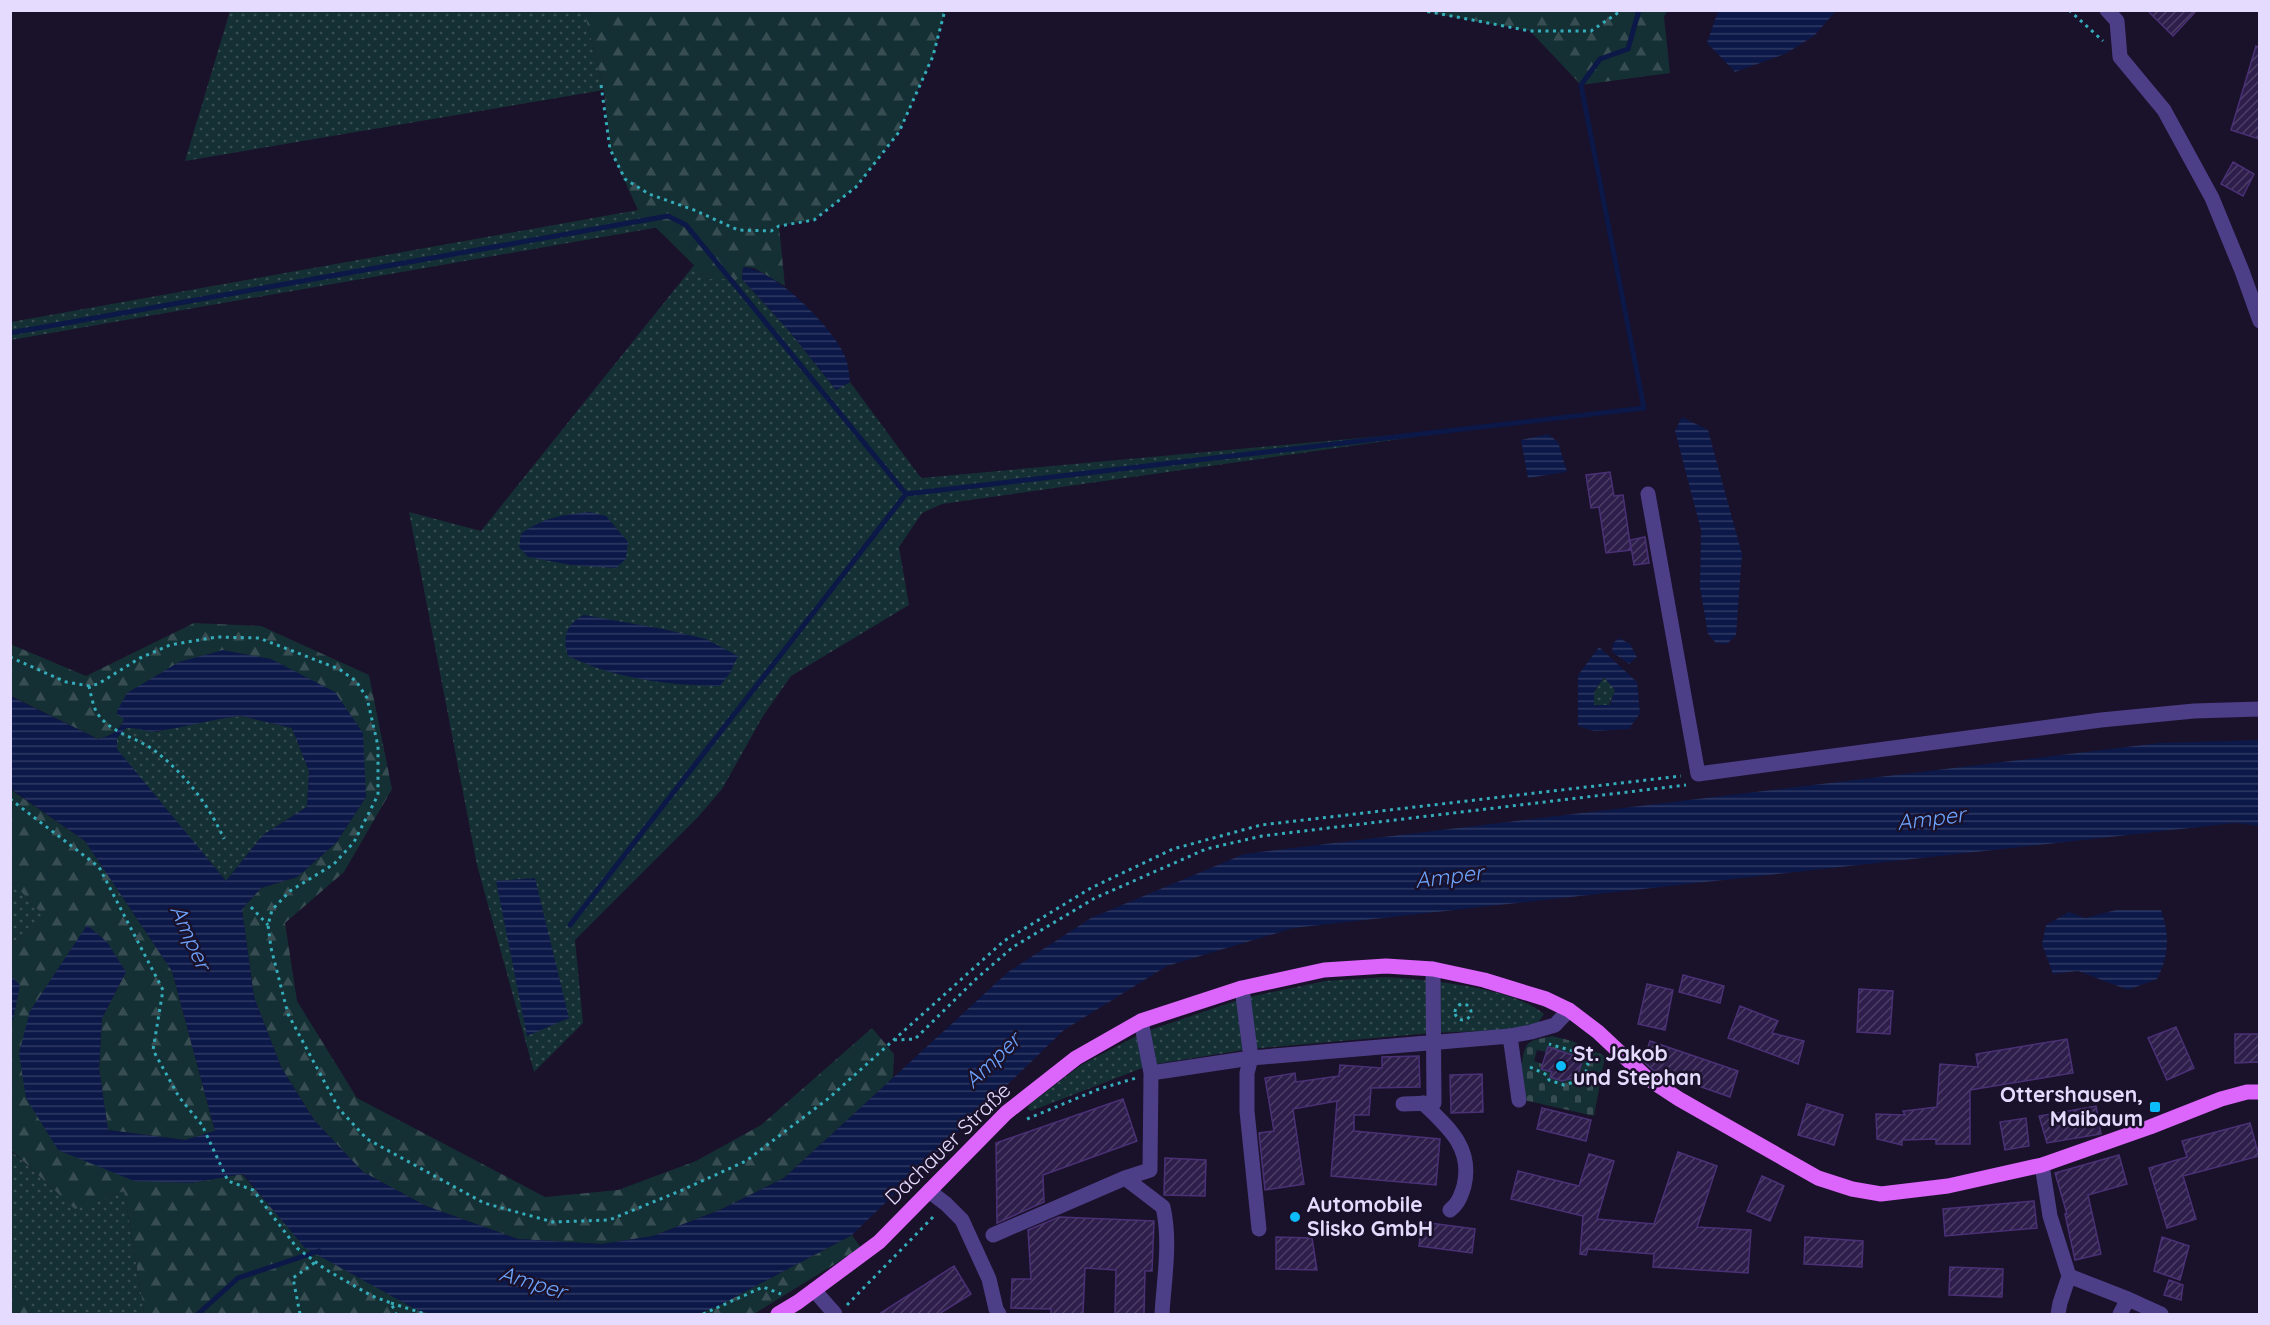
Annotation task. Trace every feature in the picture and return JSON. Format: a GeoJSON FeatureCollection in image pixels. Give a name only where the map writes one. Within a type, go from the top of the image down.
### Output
{"type":"FeatureCollection","features":[{"type":"Feature","properties":{"kind":"main road","name":"Dachauer Straße"},"geometry":{"type":"LineString","coordinates":[[778,1314],[798,1302],[879,1242],[1006,1113],[1076,1058],[1141,1021],[1242,988],[1324,970],[1386,966],[1433,969],[1546,999],[1569,1010],[1598,1032],[1647,1078],[1679,1100],[1818,1178],[1881,1194],[1948,1186],[2042,1164],[2150,1127],[2221,1099],[2247,1092],[2259,1092]]}},
{"type":"Feature","properties":{"kind":"street"},"geometry":{"type":"LineString","coordinates":[[2107,10],[2117,21],[2120,57],[2164,110],[2212,198],[2242,271],[2259,321]]}},
{"type":"Feature","properties":{"kind":"street"},"geometry":{"type":"LineString","coordinates":[[1648,494],[1694,779],[2101,720],[2194,711],[2259,709]]}},
{"type":"Feature","properties":{"kind":"street"},"geometry":{"type":"LineString","coordinates":[[1403,1104],[1434,1103],[1433,969]]}},
{"type":"Feature","properties":{"kind":"street"},"geometry":{"type":"LineString","coordinates":[[1242,988],[1251,1058],[1246,1073],[1247,1111],[1259,1229]]}},
{"type":"Feature","properties":{"kind":"street"},"geometry":{"type":"LineString","coordinates":[[1151,1073],[1251,1058],[1510,1036],[1555,1025],[1569,1010]]}},
{"type":"Feature","properties":{"kind":"street"},"geometry":{"type":"LineString","coordinates":[[993,1235],[1125,1178],[1150,1170],[1151,1073],[1141,1021]]}},
{"type":"Feature","properties":{"kind":"street"},"geometry":{"type":"LineString","coordinates":[[1510,1036],[1519,1100]]}},
{"type":"Feature","properties":{"kind":"street"},"geometry":{"type":"LineString","coordinates":[[1423,1103],[1445,1125],[1465,1155],[1464,1185],[1456,1205],[1450,1210]]}},
{"type":"Feature","properties":{"kind":"street"},"geometry":{"type":"LineString","coordinates":[[2042,1164],[2050,1216],[2069,1276],[2058,1314]]}},
{"type":"Feature","properties":{"kind":"street"},"geometry":{"type":"LineString","coordinates":[[1125,1178],[1163,1206],[1166,1217],[1167,1261],[1162,1314]]}},
{"type":"Feature","properties":{"kind":"street"},"geometry":{"type":"LineString","coordinates":[[929,1191],[962,1220],[989,1279],[999,1314]]}},
{"type":"Feature","properties":{"kind":"street"},"geometry":{"type":"LineString","coordinates":[[2069,1276],[2160,1314]]}},
{"type":"Feature","properties":{"kind":"street"},"geometry":{"type":"LineString","coordinates":[[814,1290],[840,1311]]}},
{"type":"Feature","properties":{"kind":"street"},"geometry":{"type":"LineString","coordinates":[[2120,1314],[2128,1299]]}},
{"type":"Feature","properties":{"kind":"path"},"geometry":{"type":"LineString","coordinates":[[601,85],[610,149],[625,179],[649,194],[694,210],[738,230],[771,231],[779,225],[814,220],[856,188],[900,132],[933,56],[945,10]]}},
{"type":"Feature","properties":{"kind":"path"},"geometry":{"type":"LineString","coordinates":[[1420,10],[1530,31],[1591,31],[1622,10]]}},
{"type":"Feature","properties":{"kind":"path"},"geometry":{"type":"LineString","coordinates":[[2069,10],[2120,57]]}},
{"type":"Feature","properties":{"kind":"path"},"geometry":{"type":"LineString","coordinates":[[10,657],[66,682],[89,686],[98,684],[140,658],[170,645],[217,638],[259,638],[339,669],[356,681],[367,698],[378,746],[378,795],[354,842],[334,864],[290,891],[272,910],[268,925],[288,1014],[339,1109],[367,1139],[484,1203],[553,1222],[609,1220],[746,1161],[829,1098],[1004,941],[1091,888],[1173,849],[1261,825],[1694,779]]}},
{"type":"Feature","properties":{"kind":"path"},"geometry":{"type":"LineString","coordinates":[[89,686],[96,712],[108,726],[154,750],[175,769],[204,802],[224,839]]}},
{"type":"Feature","properties":{"kind":"path"},"geometry":{"type":"LineString","coordinates":[[892,1040],[915,1039],[976,979],[1013,947],[1095,898],[1206,849],[1262,836],[1694,779]]}},
{"type":"Feature","properties":{"kind":"path"},"geometry":{"type":"LineString","coordinates":[[10,799],[99,867],[163,990],[153,1050],[179,1097],[202,1125],[228,1181],[253,1190],[297,1248],[316,1260],[325,1269],[372,1296],[425,1314]]}},
{"type":"Feature","properties":{"kind":"path"},"geometry":{"type":"LineString","coordinates":[[251,907],[268,925]]}},
{"type":"Feature","properties":{"kind":"path"},"geometry":{"type":"LineString","coordinates":[[1463,1004],[1469,1006],[1472,1012],[1469,1018],[1463,1021],[1456,1019],[1454,1012],[1456,1006],[1463,1004]]}},
{"type":"Feature","properties":{"kind":"path"},"geometry":{"type":"LineString","coordinates":[[1529,1064],[1532,1069],[1547,1074],[1550,1080],[1564,1085],[1584,1079],[1588,1064],[1580,1053],[1547,1044]]}},
{"type":"Feature","properties":{"kind":"path"},"geometry":{"type":"LineString","coordinates":[[1026,1119],[1099,1089],[1151,1073]]}},
{"type":"Feature","properties":{"kind":"path"},"geometry":{"type":"LineString","coordinates":[[840,1311],[946,1204]]}},
{"type":"Feature","properties":{"kind":"path"},"geometry":{"type":"LineString","coordinates":[[300,1314],[293,1278],[316,1260]]}},
{"type":"Feature","properties":{"kind":"path"},"geometry":{"type":"LineString","coordinates":[[703,1314],[763,1287],[798,1302]]}},
{"type":"Feature","properties":{"kind":"path"},"geometry":{"type":"LineString","coordinates":[[391,1303],[396,1314]]}},
{"type":"Feature","properties":{"kind":"green space"},"geometry":{"type":"Polygon","coordinates":[[[230,11],[584,11],[604,90],[185,161],[230,11]]]}},
{"type":"Feature","properties":{"kind":"green space"},"geometry":{"type":"Polygon","coordinates":[[[584,11],[945,11],[933,56],[899,132],[856,187],[814,220],[779,226],[785,286],[754,268],[743,267],[742,279],[708,279],[638,210],[610,149],[604,90],[584,11]]]}},
{"type":"Feature","properties":{"kind":"green space"},"geometry":{"type":"Polygon","coordinates":[[[1420,11],[1667,11],[1664,17],[1670,73],[1581,85],[1530,31],[1420,11]]]}},
{"type":"Feature","properties":{"kind":"green space"},"geometry":{"type":"Polygon","coordinates":[[[638,210],[660,227],[11,340],[11,322],[638,210]]]}},
{"type":"Feature","properties":{"kind":"green space"},"geometry":{"type":"Polygon","coordinates":[[[695,264],[708,279],[742,279],[790,332],[836,390],[850,382],[921,478],[1492,426],[942,504],[922,513],[899,547],[909,605],[791,676],[763,716],[722,789],[698,817],[575,940],[583,1023],[534,1072],[477,865],[409,512],[481,531],[695,264]]]}},
{"type":"Feature","properties":{"kind":"green space"},"geometry":{"type":"Polygon","coordinates":[[[194,623],[261,626],[369,675],[392,789],[344,872],[285,923],[297,1001],[357,1098],[545,1197],[618,1190],[696,1161],[761,1125],[872,1028],[894,1054],[893,1078],[784,1178],[722,1209],[653,1236],[602,1244],[518,1239],[426,1206],[363,1172],[314,1120],[281,1067],[254,997],[242,909],[261,888],[297,877],[336,843],[366,797],[335,693],[124,719],[114,733],[98,739],[11,696],[10,644],[86,676],[194,623]]]}},
{"type":"Feature","properties":{"kind":"green space"},"geometry":{"type":"Polygon","coordinates":[[[1604,677],[1615,690],[1609,705],[1593,705],[1594,692],[1604,677]]]}},
{"type":"Feature","properties":{"kind":"green space"},"geometry":{"type":"Polygon","coordinates":[[[241,716],[292,728],[309,771],[307,807],[263,835],[226,881],[116,749],[117,738],[126,728],[135,727],[156,732],[206,720],[241,716]]]}},
{"type":"Feature","properties":{"kind":"green space"},"geometry":{"type":"Polygon","coordinates":[[[10,789],[85,841],[172,971],[215,1131],[185,1140],[108,1130],[99,1068],[102,1018],[126,972],[26,1098],[191,1183],[242,1174],[306,1248],[417,1310],[433,1314],[143,1314],[124,1191],[75,1209],[11,1150],[11,944],[45,917],[11,881],[10,789]]]}},
{"type":"Feature","properties":{"kind":"green space"},"geometry":{"type":"Polygon","coordinates":[[[11,881],[46,917],[11,944],[11,881]]]}},
{"type":"Feature","properties":{"kind":"green space"},"geometry":{"type":"Polygon","coordinates":[[[1386,977],[1424,980],[1491,991],[1512,997],[1544,1014],[1538,1023],[1508,1030],[1432,1033],[1250,1049],[1150,1065],[1031,1111],[1028,1109],[1030,1104],[1081,1065],[1144,1032],[1244,998],[1325,981],[1386,977]]]}},
{"type":"Feature","properties":{"kind":"green space"},"geometry":{"type":"Polygon","coordinates":[[[1552,1036],[1572,1041],[1605,1056],[1594,1116],[1524,1100],[1518,1063],[1522,1063],[1525,1049],[1530,1042],[1552,1036]],[[1548,1047],[1546,1052],[1537,1050],[1534,1061],[1542,1064],[1541,1069],[1552,1072],[1551,1077],[1563,1081],[1565,1076],[1577,1077],[1581,1062],[1577,1057],[1548,1047]]]}},
{"type":"Feature","properties":{"kind":"green space"},"geometry":{"type":"Polygon","coordinates":[[[10,1150],[75,1208],[124,1191],[143,1314],[33,1314],[11,1282],[10,1150]]]}},
{"type":"Feature","properties":{"kind":"green space"},"geometry":{"type":"Polygon","coordinates":[[[852,1235],[861,1248],[754,1314],[697,1314],[716,1307],[852,1235]]]}},
{"type":"Feature","properties":{"kind":"green space"},"geometry":{"type":"Polygon","coordinates":[[[11,1282],[33,1314],[11,1314],[11,1282]]]}},
{"type":"Feature","properties":{"kind":"water"},"geometry":{"type":"Polygon","coordinates":[[[1718,10],[1836,11],[1814,36],[1785,54],[1735,72],[1707,43],[1718,10]]]}},
{"type":"Feature","properties":{"kind":"water"},"geometry":{"type":"Polygon","coordinates":[[[743,267],[756,270],[786,288],[815,315],[844,354],[850,382],[836,390],[790,332],[742,279],[743,267]]]}},
{"type":"Feature","properties":{"kind":"water"},"geometry":{"type":"Polygon","coordinates":[[[1682,417],[1708,430],[1742,554],[1736,635],[1727,644],[1716,643],[1708,634],[1700,587],[1701,530],[1675,431],[1682,417]]]}},
{"type":"Feature","properties":{"kind":"water"},"geometry":{"type":"Polygon","coordinates":[[[1548,434],[1558,442],[1567,472],[1528,478],[1521,440],[1548,434]]]}},
{"type":"Feature","properties":{"kind":"water"},"geometry":{"type":"Polygon","coordinates":[[[590,512],[606,516],[628,542],[626,559],[616,568],[571,565],[528,557],[519,547],[521,534],[546,520],[590,512]]]}},
{"type":"Feature","properties":{"kind":"water"},"geometry":{"type":"Polygon","coordinates":[[[584,615],[706,639],[738,656],[730,673],[720,686],[661,682],[623,675],[568,656],[565,643],[567,632],[573,623],[584,615]]]}},
{"type":"Feature","properties":{"kind":"water"},"geometry":{"type":"Polygon","coordinates":[[[1619,638],[1630,644],[1637,657],[1629,664],[1612,652],[1613,643],[1619,638]]]}},
{"type":"Feature","properties":{"kind":"water"},"geometry":{"type":"Polygon","coordinates":[[[1599,647],[1637,682],[1640,713],[1629,729],[1594,731],[1578,726],[1578,675],[1599,647]],[[1604,677],[1594,691],[1594,705],[1610,705],[1615,690],[1604,677]]]}},
{"type":"Feature","properties":{"kind":"water","name":"Amper"},"geometry":{"type":"Polygon","coordinates":[[[223,650],[271,659],[335,692],[363,733],[366,797],[336,843],[297,877],[261,888],[242,909],[254,997],[281,1067],[314,1120],[363,1172],[426,1206],[518,1239],[602,1244],[653,1236],[722,1209],[784,1178],[1008,972],[1091,918],[1244,854],[2159,743],[2259,740],[2259,826],[2235,823],[1294,928],[1167,966],[1064,1030],[852,1235],[716,1307],[697,1314],[433,1314],[417,1310],[305,1248],[243,1174],[191,1183],[134,1181],[58,1150],[26,1098],[19,1053],[30,1011],[87,925],[107,942],[126,972],[102,1018],[99,1068],[108,1130],[185,1140],[215,1131],[172,971],[85,841],[11,789],[10,696],[98,739],[110,735],[120,727],[124,719],[116,713],[127,693],[179,662],[223,650]],[[241,716],[154,731],[126,728],[117,738],[117,749],[226,881],[263,835],[307,807],[309,771],[292,728],[241,716]]]}},
{"type":"Feature","properties":{"kind":"water"},"geometry":{"type":"Polygon","coordinates":[[[535,878],[569,1018],[527,1036],[496,881],[535,878]]]}},
{"type":"Feature","properties":{"kind":"water"},"geometry":{"type":"Polygon","coordinates":[[[2116,910],[2161,910],[2166,928],[2167,945],[2164,962],[2157,979],[2128,990],[2078,971],[2053,974],[2042,944],[2046,925],[2069,912],[2085,918],[2116,910]]]}},
{"type":"Feature","properties":{"kind":"water"},"geometry":{"type":"Polygon","coordinates":[[[11,976],[20,985],[11,1023],[11,976]]]}},
{"type":"Feature","properties":{"kind":"building"},"geometry":{"type":"Polygon","coordinates":[[[2147,10],[2197,10],[2173,36],[2147,10]]]}},
{"type":"Feature","properties":{"kind":"building"},"geometry":{"type":"Polygon","coordinates":[[[2256,46],[2259,47],[2259,139],[2231,130],[2256,46]]]}},
{"type":"Feature","properties":{"kind":"building"},"geometry":{"type":"Polygon","coordinates":[[[2233,162],[2254,174],[2243,196],[2221,184],[2233,162]]]}},
{"type":"Feature","properties":{"kind":"building"},"geometry":{"type":"Polygon","coordinates":[[[1610,472],[1614,496],[1623,495],[1631,550],[1606,553],[1599,507],[1591,508],[1586,475],[1610,472]]]}},
{"type":"Feature","properties":{"kind":"building"},"geometry":{"type":"Polygon","coordinates":[[[1645,537],[1649,563],[1634,565],[1630,540],[1645,537]]]}},
{"type":"Feature","properties":{"kind":"building"},"geometry":{"type":"Polygon","coordinates":[[[1683,975],[1724,986],[1720,1003],[1679,992],[1683,975]]]}},
{"type":"Feature","properties":{"kind":"building"},"geometry":{"type":"Polygon","coordinates":[[[1647,984],[1673,990],[1665,1030],[1638,1024],[1647,984]]]}},
{"type":"Feature","properties":{"kind":"building"},"geometry":{"type":"Polygon","coordinates":[[[1859,989],[1893,991],[1890,1034],[1857,1032],[1859,989]]]}},
{"type":"Feature","properties":{"kind":"building"},"geometry":{"type":"Polygon","coordinates":[[[1740,1006],[1778,1021],[1772,1033],[1804,1041],[1798,1064],[1728,1038],[1740,1006]]]}},
{"type":"Feature","properties":{"kind":"building"},"geometry":{"type":"Polygon","coordinates":[[[2176,1027],[2194,1068],[2167,1080],[2148,1038],[2176,1027]]]}},
{"type":"Feature","properties":{"kind":"building"},"geometry":{"type":"Polygon","coordinates":[[[2235,1034],[2259,1034],[2259,1062],[2235,1063],[2235,1034]]]}},
{"type":"Feature","properties":{"kind":"building"},"geometry":{"type":"Polygon","coordinates":[[[2067,1039],[2073,1073],[1970,1090],[1970,1144],[1936,1144],[1936,1139],[1902,1140],[1902,1145],[1877,1139],[1876,1114],[1905,1115],[1903,1111],[1937,1107],[1940,1064],[1978,1067],[1976,1054],[2067,1039]]]}},
{"type":"Feature","properties":{"kind":"building"},"geometry":{"type":"Polygon","coordinates":[[[1650,1041],[1738,1071],[1730,1097],[1653,1070],[1643,1061],[1650,1041]]]}},
{"type":"Feature","properties":{"kind":"building","name":"St. Jakob und Stephan"},"geometry":{"type":"Polygon","coordinates":[[[1548,1047],[1578,1057],[1582,1062],[1577,1077],[1562,1081],[1550,1077],[1552,1072],[1541,1069],[1548,1047]]]}},
{"type":"Feature","properties":{"kind":"building"},"geometry":{"type":"Polygon","coordinates":[[[1419,1056],[1420,1087],[1371,1088],[1369,1115],[1354,1115],[1354,1131],[1440,1139],[1436,1185],[1331,1176],[1337,1101],[1293,1109],[1304,1184],[1265,1190],[1259,1133],[1274,1131],[1265,1078],[1295,1073],[1296,1082],[1339,1076],[1340,1065],[1382,1068],[1382,1057],[1419,1056]]]}},
{"type":"Feature","properties":{"kind":"building"},"geometry":{"type":"Polygon","coordinates":[[[1482,1074],[1483,1112],[1451,1113],[1450,1075],[1482,1074]]]}},
{"type":"Feature","properties":{"kind":"building"},"geometry":{"type":"Polygon","coordinates":[[[1123,1099],[1137,1141],[1043,1175],[1044,1202],[997,1223],[996,1143],[1123,1099]]]}},
{"type":"Feature","properties":{"kind":"building"},"geometry":{"type":"Polygon","coordinates":[[[1807,1104],[1843,1115],[1834,1145],[1798,1135],[1807,1104]]]}},
{"type":"Feature","properties":{"kind":"building"},"geometry":{"type":"Polygon","coordinates":[[[2096,1106],[2101,1134],[2047,1143],[2039,1116],[2096,1106]]]}},
{"type":"Feature","properties":{"kind":"building"},"geometry":{"type":"Polygon","coordinates":[[[1542,1108],[1591,1120],[1586,1141],[1537,1129],[1542,1108]]]}},
{"type":"Feature","properties":{"kind":"building"},"geometry":{"type":"Polygon","coordinates":[[[2026,1118],[2029,1146],[2005,1150],[2000,1122],[2026,1118]]]}},
{"type":"Feature","properties":{"kind":"building"},"geometry":{"type":"Polygon","coordinates":[[[2250,1123],[2259,1156],[2183,1176],[2196,1219],[2167,1228],[2149,1168],[2187,1157],[2182,1141],[2250,1123]]]}},
{"type":"Feature","properties":{"kind":"building"},"geometry":{"type":"Polygon","coordinates":[[[1678,1152],[1717,1166],[1697,1227],[1751,1230],[1748,1273],[1653,1267],[1654,1254],[1588,1249],[1586,1255],[1580,1254],[1583,1216],[1511,1199],[1518,1171],[1579,1186],[1589,1154],[1614,1161],[1597,1219],[1654,1224],[1678,1152]]]}},
{"type":"Feature","properties":{"kind":"building"},"geometry":{"type":"Polygon","coordinates":[[[2119,1155],[2127,1184],[2088,1195],[2101,1254],[2075,1260],[2065,1214],[2067,1214],[2055,1173],[2119,1155]]]}},
{"type":"Feature","properties":{"kind":"building"},"geometry":{"type":"Polygon","coordinates":[[[1165,1158],[1206,1160],[1205,1196],[1164,1195],[1165,1158]]]}},
{"type":"Feature","properties":{"kind":"building"},"geometry":{"type":"Polygon","coordinates":[[[1762,1176],[1784,1186],[1770,1221],[1747,1211],[1762,1176]]]}},
{"type":"Feature","properties":{"kind":"building"},"geometry":{"type":"Polygon","coordinates":[[[2034,1201],[2037,1228],[1945,1236],[1943,1209],[2034,1201]]]}},
{"type":"Feature","properties":{"kind":"building"},"geometry":{"type":"Polygon","coordinates":[[[1059,1217],[1154,1221],[1152,1271],[1145,1271],[1144,1314],[1115,1314],[1116,1270],[1085,1268],[1083,1314],[1051,1314],[1051,1309],[1011,1308],[1012,1279],[1031,1279],[1028,1230],[1059,1217]]]}},
{"type":"Feature","properties":{"kind":"building"},"geometry":{"type":"Polygon","coordinates":[[[1422,1222],[1475,1229],[1472,1253],[1419,1246],[1422,1222]]]}},
{"type":"Feature","properties":{"kind":"building"},"geometry":{"type":"Polygon","coordinates":[[[1276,1237],[1312,1238],[1317,1270],[1276,1269],[1276,1237]]]}},
{"type":"Feature","properties":{"kind":"building"},"geometry":{"type":"Polygon","coordinates":[[[1805,1237],[1863,1241],[1862,1267],[1804,1264],[1805,1237]]]}},
{"type":"Feature","properties":{"kind":"building"},"geometry":{"type":"Polygon","coordinates":[[[2162,1237],[2189,1246],[2180,1280],[2154,1271],[2162,1237]]]}},
{"type":"Feature","properties":{"kind":"building"},"geometry":{"type":"Polygon","coordinates":[[[954,1266],[971,1294],[939,1314],[879,1314],[954,1266]]]}},
{"type":"Feature","properties":{"kind":"building"},"geometry":{"type":"Polygon","coordinates":[[[1950,1267],[2003,1269],[2002,1297],[1949,1295],[1950,1267]]]}},
{"type":"Feature","properties":{"kind":"building"},"geometry":{"type":"Polygon","coordinates":[[[2169,1280],[2183,1285],[2181,1300],[2164,1295],[2169,1280]]]}},
{"type":"Feature","properties":{"kind":"waterway"},"geometry":{"type":"LineString","coordinates":[[10,333],[668,216],[686,225],[906,494],[1644,408],[1581,85],[1600,59],[1628,49],[1639,10]]}},
{"type":"Feature","properties":{"kind":"waterway"},"geometry":{"type":"LineString","coordinates":[[570,925],[906,494]]}},
{"type":"Feature","properties":{"kind":"waterway"},"geometry":{"type":"LineString","coordinates":[[198,1314],[238,1278],[319,1251]]}},
{"type":"Feature","properties":{"kind":"place","name":"St. Jakob und Stephan"},"geometry":{"type":"Point","coordinates":[1561,1066]}},
{"type":"Feature","properties":{"kind":"place","name":"Ottershausen, Maibaum"},"geometry":{"type":"Point","coordinates":[2155,1107]}},
{"type":"Feature","properties":{"kind":"place","name":"Automobile Slisko GmbH"},"geometry":{"type":"Point","coordinates":[1295,1217]}}]}
